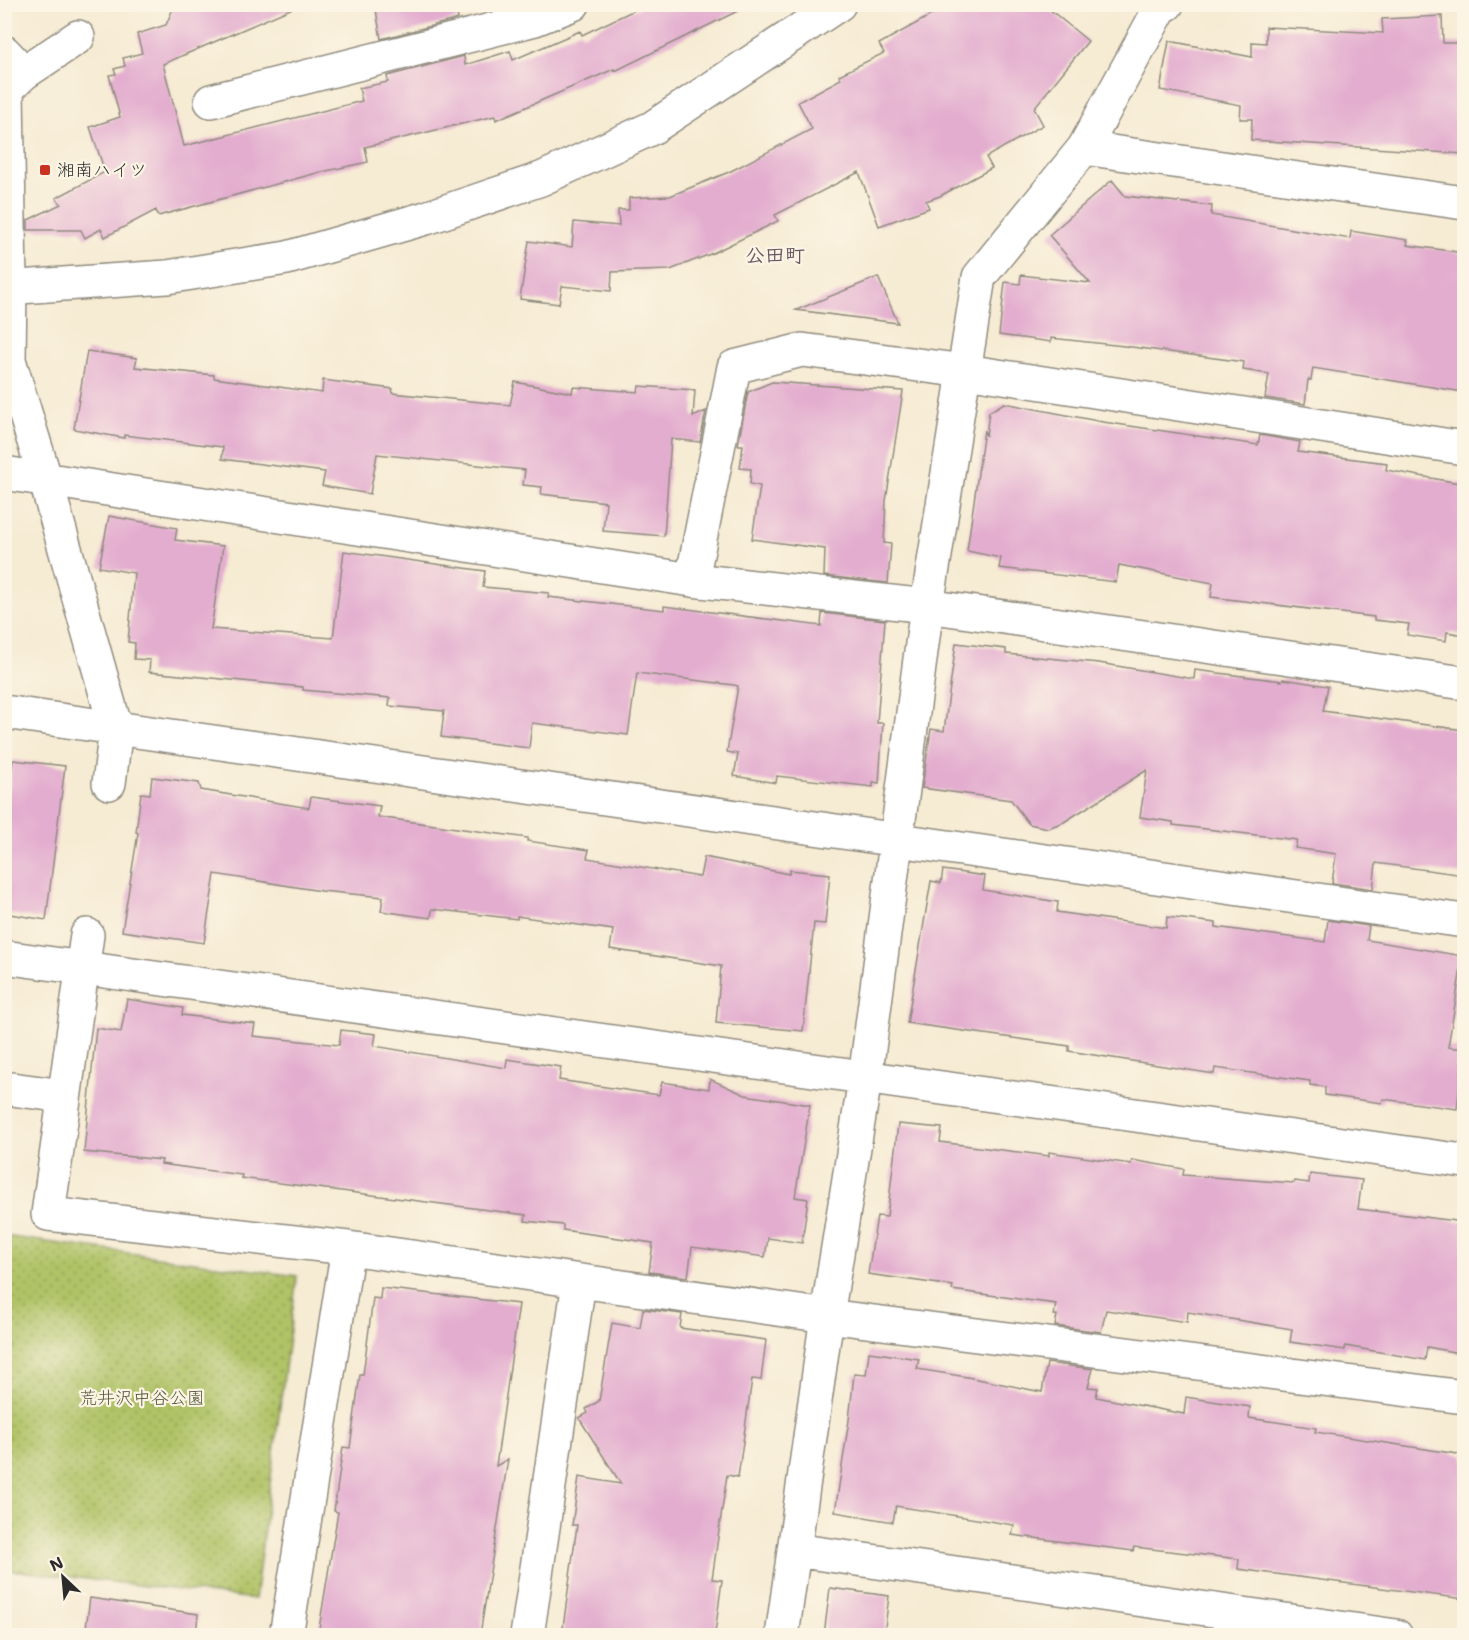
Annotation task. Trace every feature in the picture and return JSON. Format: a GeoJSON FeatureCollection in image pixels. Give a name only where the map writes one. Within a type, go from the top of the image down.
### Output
{"type":"FeatureCollection","features":[{"type":"Feature","properties":{"kind":"street"},"geometry":{"type":"LineString","coordinates":[[211,100],[535,19],[573,4]]}},
{"type":"Feature","properties":{"kind":"street"},"geometry":{"type":"LineString","coordinates":[[7,288],[167,277],[287,258],[447,211],[541,179],[652,128],[838,4]]}},
{"type":"Feature","properties":{"kind":"street"},"geometry":{"type":"LineString","coordinates":[[782,1635],[827,1316],[866,1079],[927,606],[979,277],[1084,148],[1162,5],[1167,4]]}},
{"type":"Feature","properties":{"kind":"street"},"geometry":{"type":"LineString","coordinates":[[78,37],[14,62],[7,89],[9,360],[116,729],[109,783]]}},
{"type":"Feature","properties":{"kind":"street"},"geometry":{"type":"LineString","coordinates":[[1084,148],[1464,203]]}},
{"type":"Feature","properties":{"kind":"street"},"geometry":{"type":"LineString","coordinates":[[692,580],[734,367],[802,350],[965,371],[1464,448]]}},
{"type":"Feature","properties":{"kind":"street"},"geometry":{"type":"LineString","coordinates":[[4,473],[692,580],[927,606],[1464,683]]}},
{"type":"Feature","properties":{"kind":"street"},"geometry":{"type":"LineString","coordinates":[[4,712],[1464,921]]}},
{"type":"Feature","properties":{"kind":"street"},"geometry":{"type":"LineString","coordinates":[[87,935],[48,1214],[348,1248],[827,1316],[1464,1397]]}},
{"type":"Feature","properties":{"kind":"street"},"geometry":{"type":"LineString","coordinates":[[4,957],[1464,1161]]}},
{"type":"Feature","properties":{"kind":"street"},"geometry":{"type":"LineString","coordinates":[[4,1088],[64,1096]]}},
{"type":"Feature","properties":{"kind":"street"},"geometry":{"type":"LineString","coordinates":[[286,1635],[348,1248]]}},
{"type":"Feature","properties":{"kind":"street"},"geometry":{"type":"LineString","coordinates":[[527,1635],[579,1282]]}},
{"type":"Feature","properties":{"kind":"street"},"geometry":{"type":"LineString","coordinates":[[794,1550],[1396,1635]]}},
{"type":"Feature","properties":{"kind":"green space","name":"荒井沢中谷公園"},"geometry":{"type":"Polygon","coordinates":[[[4,1236],[297,1276],[255,1599],[11,1570],[4,1525],[4,1236]]]}},
{"type":"Feature","properties":{"kind":"building"},"geometry":{"type":"Polygon","coordinates":[[[175,4],[302,4],[163,64],[184,146],[362,101],[359,88],[388,82],[387,76],[464,56],[465,65],[510,51],[513,60],[580,31],[582,35],[647,4],[752,4],[615,71],[614,69],[496,120],[495,116],[365,147],[368,162],[317,173],[158,216],[156,210],[105,237],[101,229],[85,238],[81,230],[28,230],[28,220],[61,204],[56,198],[105,172],[90,127],[120,117],[109,75],[116,74],[114,69],[125,66],[123,58],[142,53],[137,34],[166,25],[175,4]]]}},
{"type":"Feature","properties":{"kind":"building"},"geometry":{"type":"Polygon","coordinates":[[[375,4],[456,4],[458,19],[381,39],[375,4]]]}},
{"type":"Feature","properties":{"kind":"building"},"geometry":{"type":"Polygon","coordinates":[[[951,4],[1043,4],[1088,41],[1034,108],[1043,125],[986,157],[992,168],[926,201],[929,208],[879,226],[859,172],[775,215],[778,221],[713,253],[670,270],[612,272],[611,291],[562,286],[559,304],[520,299],[529,241],[572,247],[574,222],[619,226],[618,210],[629,210],[629,198],[670,196],[729,172],[812,129],[798,102],[841,79],[839,75],[884,53],[879,44],[951,4]]]}},
{"type":"Feature","properties":{"kind":"building"},"geometry":{"type":"Polygon","coordinates":[[[1442,16],[1443,43],[1464,43],[1464,154],[1251,140],[1252,119],[1240,119],[1241,105],[1160,90],[1169,41],[1252,57],[1252,42],[1266,43],[1266,27],[1383,33],[1382,19],[1442,16]]]}},
{"type":"Feature","properties":{"kind":"building"},"geometry":{"type":"Polygon","coordinates":[[[1112,180],[1125,196],[1212,206],[1211,215],[1350,239],[1351,231],[1408,240],[1407,245],[1464,253],[1464,392],[1313,368],[1311,380],[1308,380],[1305,404],[1265,398],[1269,374],[1243,370],[1244,362],[1124,346],[1051,338],[1051,342],[999,335],[1005,282],[1020,284],[1021,275],[1090,283],[1049,235],[1112,180]]]}},
{"type":"Feature","properties":{"kind":"building"},"geometry":{"type":"Polygon","coordinates":[[[878,277],[898,323],[796,310],[878,277]]]}},
{"type":"Feature","properties":{"kind":"building"},"geometry":{"type":"Polygon","coordinates":[[[87,351],[137,358],[135,367],[214,375],[214,378],[322,393],[323,380],[393,389],[392,393],[510,405],[515,382],[572,393],[573,387],[638,392],[639,386],[695,390],[693,417],[706,411],[700,442],[671,439],[664,536],[603,531],[606,502],[541,494],[542,487],[523,485],[525,470],[377,454],[370,494],[322,486],[325,472],[222,459],[223,447],[124,435],[124,438],[74,429],[87,351]]]}},
{"type":"Feature","properties":{"kind":"building"},"geometry":{"type":"Polygon","coordinates":[[[772,382],[903,391],[886,501],[884,543],[891,544],[888,583],[824,576],[825,549],[752,539],[760,486],[750,484],[751,469],[740,468],[743,445],[738,445],[748,392],[772,382]]]}},
{"type":"Feature","properties":{"kind":"building"},"geometry":{"type":"Polygon","coordinates":[[[1004,403],[1103,422],[1258,445],[1260,435],[1300,442],[1298,452],[1387,463],[1386,470],[1464,484],[1464,635],[1447,632],[1446,641],[1407,635],[1409,624],[1374,620],[1374,617],[1211,597],[1213,583],[1119,565],[1116,582],[999,568],[1001,558],[967,551],[984,430],[986,436],[989,412],[1004,403]]]}},
{"type":"Feature","properties":{"kind":"building"},"geometry":{"type":"Polygon","coordinates":[[[109,516],[177,528],[175,540],[223,546],[211,629],[333,638],[344,551],[485,571],[483,587],[549,593],[548,597],[664,610],[664,606],[821,626],[822,613],[885,620],[877,723],[883,723],[879,783],[873,782],[873,787],[777,776],[776,783],[734,776],[738,754],[727,752],[738,686],[734,685],[637,673],[628,735],[532,723],[529,748],[441,737],[444,711],[389,706],[390,698],[149,672],[150,660],[134,659],[135,643],[128,642],[134,573],[99,567],[109,516]]]}},
{"type":"Feature","properties":{"kind":"building"},"geometry":{"type":"Polygon","coordinates":[[[956,643],[1006,649],[1006,654],[1099,663],[1194,679],[1195,670],[1328,686],[1323,711],[1464,730],[1464,875],[1376,863],[1373,889],[1332,883],[1336,854],[1295,848],[1297,840],[1173,825],[1173,822],[1140,817],[1147,770],[1064,822],[1048,828],[1029,824],[1011,800],[922,788],[931,729],[944,731],[956,643]]]}},
{"type":"Feature","properties":{"kind":"building"},"geometry":{"type":"Polygon","coordinates":[[[13,760],[65,766],[46,920],[4,913],[4,826],[13,760]]]}},
{"type":"Feature","properties":{"kind":"building"},"geometry":{"type":"Polygon","coordinates":[[[152,777],[199,783],[201,790],[309,808],[311,797],[380,806],[378,817],[528,838],[527,841],[589,850],[587,858],[700,877],[704,857],[789,874],[790,870],[830,874],[825,924],[814,923],[803,1031],[716,1023],[721,966],[610,949],[613,930],[517,916],[517,919],[432,909],[431,918],[381,911],[383,897],[321,891],[215,874],[204,943],[122,931],[138,833],[136,832],[141,793],[150,794],[152,777]]]}},
{"type":"Feature","properties":{"kind":"building"},"geometry":{"type":"Polygon","coordinates":[[[943,870],[985,876],[983,890],[1058,902],[1057,912],[1166,928],[1167,917],[1216,923],[1216,927],[1325,942],[1328,920],[1369,926],[1367,940],[1463,956],[1448,1047],[1464,1049],[1457,1109],[1383,1099],[1382,1103],[1325,1095],[1325,1087],[1310,1085],[1310,1081],[1215,1068],[1214,1074],[1069,1051],[1069,1046],[907,1023],[931,881],[941,883],[943,870]]]}},
{"type":"Feature","properties":{"kind":"building"},"geometry":{"type":"Polygon","coordinates":[[[127,999],[183,1008],[182,1015],[255,1024],[253,1036],[339,1045],[341,1030],[376,1034],[374,1046],[506,1068],[507,1059],[561,1067],[559,1080],[659,1095],[662,1082],[709,1089],[710,1079],[745,1095],[810,1105],[795,1197],[808,1199],[802,1243],[768,1238],[765,1257],[692,1247],[688,1277],[649,1272],[653,1243],[563,1230],[563,1225],[525,1221],[526,1215],[241,1178],[242,1175],[161,1164],[162,1160],[84,1152],[96,1028],[121,1032],[127,999]]]}},
{"type":"Feature","properties":{"kind":"building"},"geometry":{"type":"Polygon","coordinates":[[[898,1124],[942,1128],[940,1142],[1049,1156],[1049,1152],[1131,1164],[1132,1160],[1184,1169],[1183,1175],[1294,1183],[1295,1181],[1309,1183],[1310,1174],[1362,1180],[1358,1209],[1464,1222],[1464,1354],[1427,1347],[1425,1360],[1345,1346],[1345,1350],[1290,1342],[1292,1329],[1188,1312],[1187,1322],[1106,1310],[1101,1332],[1055,1326],[1056,1304],[952,1290],[953,1286],[868,1274],[877,1216],[887,1217],[898,1124]]]}},
{"type":"Feature","properties":{"kind":"building"},"geometry":{"type":"Polygon","coordinates":[[[381,1288],[519,1304],[496,1466],[508,1459],[480,1635],[318,1635],[338,1512],[334,1511],[343,1447],[350,1448],[373,1298],[380,1299],[381,1288]]]}},
{"type":"Feature","properties":{"kind":"building"},"geometry":{"type":"Polygon","coordinates":[[[643,1309],[682,1314],[680,1328],[766,1340],[761,1380],[752,1379],[738,1477],[727,1475],[712,1579],[722,1580],[715,1634],[690,1630],[689,1635],[562,1635],[577,1525],[572,1525],[579,1477],[621,1484],[579,1418],[588,1413],[586,1409],[599,1401],[612,1323],[640,1328],[643,1309]]]}},
{"type":"Feature","properties":{"kind":"building"},"geometry":{"type":"Polygon","coordinates":[[[869,1352],[919,1359],[917,1369],[1042,1392],[1047,1363],[1093,1369],[1088,1387],[1098,1388],[1096,1397],[1184,1414],[1186,1397],[1250,1407],[1249,1418],[1316,1428],[1315,1432],[1464,1455],[1464,1599],[1238,1569],[1239,1559],[1134,1547],[1133,1551],[1012,1535],[1014,1525],[896,1506],[893,1522],[835,1512],[854,1374],[866,1375],[869,1352]]]}},
{"type":"Feature","properties":{"kind":"building"},"geometry":{"type":"Polygon","coordinates":[[[830,1588],[889,1596],[884,1635],[824,1635],[830,1588]]]}},
{"type":"Feature","properties":{"kind":"building"},"geometry":{"type":"Polygon","coordinates":[[[90,1598],[198,1614],[196,1635],[85,1635],[90,1598]]]}},
{"type":"Feature","properties":{"kind":"place","name":"湘南ハイツ"},"geometry":{"type":"Point","coordinates":[45,170]}},
{"type":"Feature","properties":{"kind":"district","name":"公田町"},"geometry":{"type":"Point","coordinates":[775,255]}}]}
